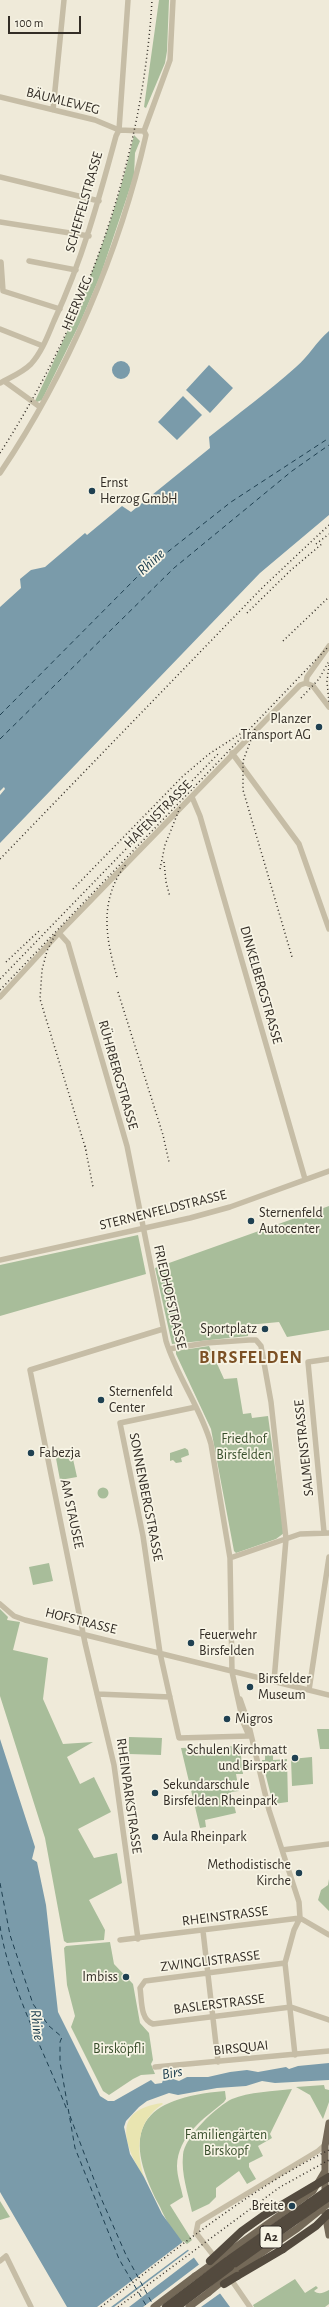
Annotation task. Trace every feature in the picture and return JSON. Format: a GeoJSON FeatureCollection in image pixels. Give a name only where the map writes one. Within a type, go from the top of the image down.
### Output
{"type":"FeatureCollection","features":[{"type":"Feature","properties":{"kind":"highway"},"geometry":{"type":"LineString","coordinates":[[195,2276],[242,2231],[327,2174]]}},
{"type":"Feature","properties":{"kind":"highway","name":"A2"},"geometry":{"type":"LineString","coordinates":[[166,2307],[227,2261],[329,2189]]}},
{"type":"Feature","properties":{"kind":"highway"},"geometry":{"type":"LineString","coordinates":[[208,2293],[283,2249],[316,2226],[328,2205]]}},
{"type":"Feature","properties":{"kind":"highway","name":"A2"},"geometry":{"type":"LineString","coordinates":[[177,2307],[261,2244],[328,2205]]}},
{"type":"Feature","properties":{"kind":"main road"},"geometry":{"type":"LineString","coordinates":[[302,2227],[315,2226],[327,2232],[327,2143],[329,2123]]}},
{"type":"Feature","properties":{"kind":"main road"},"geometry":{"type":"LineString","coordinates":[[154,2307],[305,2198],[317,2187],[327,2174]]}},
{"type":"Feature","properties":{"kind":"main road"},"geometry":{"type":"LineString","coordinates":[[305,2198],[314,2196],[328,2205]]}},
{"type":"Feature","properties":{"kind":"main road"},"geometry":{"type":"LineString","coordinates":[[189,2307],[302,2227],[328,2205]]}},
{"type":"Feature","properties":{"kind":"street"},"geometry":{"type":"LineString","coordinates":[[53,110],[64,0]]}},
{"type":"Feature","properties":{"kind":"street","name":"SCHEFFELSTRASSE"},"geometry":{"type":"LineString","coordinates":[[2,382],[20,373],[32,363],[43,346],[60,309],[89,236],[116,136],[119,130],[128,0]]}},
{"type":"Feature","properties":{"kind":"street","name":"HEERWEG"},"geometry":{"type":"LineString","coordinates":[[0,473],[64,364],[100,278],[124,215],[146,135],[143,132],[170,60],[173,0]]}},
{"type":"Feature","properties":{"kind":"street","name":"BÄUMLEWEG"},"geometry":{"type":"LineString","coordinates":[[0,97],[95,120],[119,130],[143,132]]}},
{"type":"Feature","properties":{"kind":"street"},"geometry":{"type":"LineString","coordinates":[[0,177],[99,201]]}},
{"type":"Feature","properties":{"kind":"street"},"geometry":{"type":"LineString","coordinates":[[0,222],[89,236]]}},
{"type":"Feature","properties":{"kind":"street"},"geometry":{"type":"LineString","coordinates":[[29,261],[76,270]]}},
{"type":"Feature","properties":{"kind":"street"},"geometry":{"type":"LineString","coordinates":[[1,262],[3,291],[60,309]]}},
{"type":"Feature","properties":{"kind":"street"},"geometry":{"type":"LineString","coordinates":[[0,329],[43,346]]}},
{"type":"Feature","properties":{"kind":"street"},"geometry":{"type":"LineString","coordinates":[[2,382],[40,407]]}},
{"type":"Feature","properties":{"kind":"street","name":"HAFENSTRASSE"},"geometry":{"type":"LineString","coordinates":[[0,997],[59,933],[192,797],[232,753],[300,685],[306,682],[307,677],[329,646]]}},
{"type":"Feature","properties":{"kind":"street"},"geometry":{"type":"LineString","coordinates":[[306,682],[313,686],[329,707]]}},
{"type":"Feature","properties":{"kind":"street"},"geometry":{"type":"LineString","coordinates":[[232,753],[300,844],[329,930]]}},
{"type":"Feature","properties":{"kind":"street","name":"DINKELBERGSTRASSE"},"geometry":{"type":"LineString","coordinates":[[192,797],[200,816],[305,1180]]}},
{"type":"Feature","properties":{"kind":"street","name":"RÜHRBERGSTRASSE"},"geometry":{"type":"LineString","coordinates":[[59,933],[68,943],[127,1146],[142,1229]]}},
{"type":"Feature","properties":{"kind":"street","name":"STERNENFELDSTRASSE"},"geometry":{"type":"LineString","coordinates":[[0,1260],[142,1229],[230,1207],[329,1171]]}},
{"type":"Feature","properties":{"kind":"street","name":"FRIEDHOFSTRASSE"},"geometry":{"type":"LineString","coordinates":[[142,1229],[163,1329],[169,1349],[196,1407],[211,1444],[230,1558],[232,1672],[239,1698],[243,1722],[249,1736],[282,1850],[296,1888],[300,1918]]}},
{"type":"Feature","properties":{"kind":"street","name":"AM STAUSEE"},"geometry":{"type":"LineString","coordinates":[[84,1635],[30,1370],[163,1329]]}},
{"type":"Feature","properties":{"kind":"street"},"geometry":{"type":"LineString","coordinates":[[169,1349],[206,1343],[249,1340],[258,1342],[266,1372],[286,1539],[274,1681]]}},
{"type":"Feature","properties":{"kind":"street","name":"SALMENSTRASSE"},"geometry":{"type":"LineString","coordinates":[[327,1533],[308,1362],[329,1359]]}},
{"type":"Feature","properties":{"kind":"street","name":"SONNENBERGSTRASSE"},"geometry":{"type":"LineString","coordinates":[[160,1654],[143,1536],[120,1424],[196,1407]]}},
{"type":"Feature","properties":{"kind":"street"},"geometry":{"type":"LineString","coordinates":[[230,1558],[307,1533],[327,1533]]}},
{"type":"Feature","properties":{"kind":"street"},"geometry":{"type":"LineString","coordinates":[[308,1690],[329,1557]]}},
{"type":"Feature","properties":{"kind":"street","name":"HOFSTRASSE"},"geometry":{"type":"LineString","coordinates":[[0,1604],[14,1616],[84,1635],[329,1695]]}},
{"type":"Feature","properties":{"kind":"street","name":"RHEINPARKSTRASSE"},"geometry":{"type":"LineString","coordinates":[[84,1635],[114,1765],[138,1939]]}},
{"type":"Feature","properties":{"kind":"street"},"geometry":{"type":"LineString","coordinates":[[160,1654],[179,1738],[249,1736]]}},
{"type":"Feature","properties":{"kind":"street"},"geometry":{"type":"LineString","coordinates":[[97,1694],[170,1697]]}},
{"type":"Feature","properties":{"kind":"street"},"geometry":{"type":"LineString","coordinates":[[282,1850],[329,1844]]}},
{"type":"Feature","properties":{"kind":"street"},"geometry":{"type":"LineString","coordinates":[[295,2054],[285,1963],[294,1930],[300,1918],[329,1935]]}},
{"type":"Feature","properties":{"kind":"street","name":"RHEINSTRASSE"},"geometry":{"type":"LineString","coordinates":[[120,1940],[204,1931],[300,1918]]}},
{"type":"Feature","properties":{"kind":"street"},"geometry":{"type":"LineString","coordinates":[[204,1931],[218,2062]]}},
{"type":"Feature","properties":{"kind":"street","name":"ZWINGLISTRASSE"},"geometry":{"type":"LineString","coordinates":[[141,1985],[145,1981],[285,1963]]}},
{"type":"Feature","properties":{"kind":"street","name":"BASLERSTRASSE"},"geometry":{"type":"LineString","coordinates":[[141,1985],[144,2017],[150,2023],[291,2008],[329,2020]]}},
{"type":"Feature","properties":{"kind":"street","name":"BIRSQUAI"},"geometry":{"type":"LineString","coordinates":[[155,2067],[329,2051]]}},
{"type":"Feature","properties":{"kind":"street"},"geometry":{"type":"LineString","coordinates":[[250,2307],[197,2235],[196,2229],[198,2223],[327,2143]]}},
{"type":"Feature","properties":{"kind":"street"},"geometry":{"type":"LineString","coordinates":[[0,2262],[6,2256],[31,2307]]}},
{"type":"Feature","properties":{"kind":"green space"},"geometry":{"type":"Polygon","coordinates":[[[159,0],[169,0],[167,51],[165,63],[146,108],[144,107],[159,0]]]}},
{"type":"Feature","properties":{"kind":"green space"},"geometry":{"type":"Polygon","coordinates":[[[134,135],[140,141],[135,153],[134,176],[101,274],[80,323],[42,400],[37,402],[35,401],[79,304],[105,238],[116,204],[134,135]]]}},
{"type":"Feature","properties":{"kind":"green space"},"geometry":{"type":"Polygon","coordinates":[[[329,1206],[329,1330],[287,1337],[279,1322],[248,1325],[248,1336],[172,1344],[155,1268],[329,1206]]]}},
{"type":"Feature","properties":{"kind":"green space"},"geometry":{"type":"Polygon","coordinates":[[[138,1235],[146,1274],[0,1316],[0,1265],[138,1235]]]}},
{"type":"Feature","properties":{"kind":"green space","name":"Friedhof Birsfelden"},"geometry":{"type":"Polygon","coordinates":[[[209,1346],[224,1379],[237,1378],[243,1414],[251,1413],[252,1418],[268,1416],[284,1533],[276,1539],[236,1553],[234,1551],[211,1429],[176,1354],[176,1351],[209,1346]]]}},
{"type":"Feature","properties":{"kind":"green space"},"geometry":{"type":"Polygon","coordinates":[[[185,1448],[188,1450],[189,1455],[181,1458],[182,1462],[176,1463],[173,1460],[170,1461],[170,1453],[185,1448]]]}},
{"type":"Feature","properties":{"kind":"green space"},"geometry":{"type":"Polygon","coordinates":[[[71,1450],[77,1477],[60,1480],[55,1453],[71,1450]]]}},
{"type":"Feature","properties":{"kind":"green space"},"geometry":{"type":"Polygon","coordinates":[[[103,1487],[107,1489],[109,1493],[107,1497],[103,1499],[99,1497],[97,1493],[99,1489],[103,1487]]]}},
{"type":"Feature","properties":{"kind":"green space"},"geometry":{"type":"Polygon","coordinates":[[[49,1563],[53,1581],[33,1585],[29,1567],[49,1563]]]}},
{"type":"Feature","properties":{"kind":"green space"},"geometry":{"type":"Polygon","coordinates":[[[0,1609],[8,1617],[7,1620],[20,1622],[13,1650],[48,1658],[43,1699],[63,1744],[93,1742],[67,1757],[80,1784],[94,1777],[111,1812],[78,1829],[94,1858],[117,1853],[122,1883],[89,1900],[105,1930],[104,1940],[67,1943],[64,1941],[45,1838],[0,1696],[0,1609]]]}},
{"type":"Feature","properties":{"kind":"green space"},"geometry":{"type":"Polygon","coordinates":[[[317,1729],[329,1729],[329,1749],[320,1749],[317,1729]]]}},
{"type":"Feature","properties":{"kind":"green space"},"geometry":{"type":"Polygon","coordinates":[[[129,1737],[162,1738],[161,1755],[129,1754],[129,1737]]]}},
{"type":"Feature","properties":{"kind":"green space"},"geometry":{"type":"Polygon","coordinates":[[[240,1746],[243,1774],[236,1774],[239,1791],[231,1792],[236,1813],[205,1820],[206,1827],[200,1828],[181,1748],[240,1746]]]}},
{"type":"Feature","properties":{"kind":"green space"},"geometry":{"type":"Polygon","coordinates":[[[265,1755],[273,1755],[273,1760],[287,1759],[288,1802],[273,1804],[262,1760],[265,1760],[265,1755]]]}},
{"type":"Feature","properties":{"kind":"green space"},"geometry":{"type":"Polygon","coordinates":[[[312,1757],[313,1784],[292,1786],[291,1759],[312,1757]]]}},
{"type":"Feature","properties":{"kind":"green space"},"geometry":{"type":"Polygon","coordinates":[[[329,1879],[329,1911],[318,1900],[321,1890],[328,1885],[329,1879]]]}},
{"type":"Feature","properties":{"kind":"green space","name":"Birsköpfli"},"geometry":{"type":"Polygon","coordinates":[[[110,1942],[114,1964],[133,1984],[140,2023],[149,2033],[153,2060],[151,2064],[155,2074],[141,2075],[109,2095],[103,2091],[71,2027],[75,2016],[67,1985],[64,1948],[66,1946],[110,1942]]]}},
{"type":"Feature","properties":{"kind":"green space"},"geometry":{"type":"Polygon","coordinates":[[[324,2085],[325,2089],[329,2090],[329,2102],[323,2119],[310,2095],[296,2087],[324,2085]]]}},
{"type":"Feature","properties":{"kind":"green space","name":"Familiengärten Birskopf"},"geometry":{"type":"Polygon","coordinates":[[[292,2089],[270,2134],[272,2138],[258,2146],[263,2156],[249,2163],[249,2167],[256,2179],[247,2184],[239,2171],[216,2188],[216,2197],[209,2204],[192,2212],[184,2176],[183,2155],[189,2140],[195,2131],[218,2108],[232,2099],[254,2093],[292,2089]]]}},
{"type":"Feature","properties":{"kind":"green space"},"geometry":{"type":"Polygon","coordinates":[[[225,2091],[226,2099],[224,2102],[193,2129],[178,2155],[177,2170],[183,2197],[170,2205],[192,2240],[187,2244],[174,2233],[170,2227],[147,2178],[141,2156],[140,2137],[146,2122],[157,2110],[174,2101],[197,2095],[225,2091]]]}},
{"type":"Feature","properties":{"kind":"green space"},"geometry":{"type":"Polygon","coordinates":[[[0,2201],[10,2217],[0,2220],[0,2201]]]}},
{"type":"Feature","properties":{"kind":"green space"},"geometry":{"type":"Polygon","coordinates":[[[295,2279],[305,2293],[316,2286],[318,2288],[314,2291],[318,2293],[323,2293],[329,2290],[329,2304],[325,2307],[254,2307],[253,2305],[295,2279]]]}},
{"type":"Feature","properties":{"kind":"sand"},"geometry":{"type":"Polygon","coordinates":[[[163,2104],[154,2111],[148,2119],[140,2136],[139,2146],[141,2167],[144,2177],[131,2153],[127,2141],[126,2131],[129,2121],[135,2113],[146,2107],[163,2104]]]}},
{"type":"Feature","properties":{"kind":"water","name":"Rhine"},"geometry":{"type":"Polygon","coordinates":[[[329,331],[329,515],[260,573],[0,843],[0,795],[5,789],[4,787],[0,791],[0,607],[21,588],[20,579],[31,570],[45,567],[85,533],[87,535],[122,506],[131,512],[210,448],[209,437],[296,367],[329,331]]]}},
{"type":"Feature","properties":{"kind":"water"},"geometry":{"type":"Polygon","coordinates":[[[121,361],[125,362],[129,366],[129,374],[125,378],[121,379],[117,378],[113,374],[112,370],[113,366],[117,362],[121,361]]]}},
{"type":"Feature","properties":{"kind":"water"},"geometry":{"type":"Polygon","coordinates":[[[209,365],[233,388],[210,413],[186,390],[209,365]]]}},
{"type":"Feature","properties":{"kind":"water"},"geometry":{"type":"Polygon","coordinates":[[[183,396],[202,415],[177,440],[158,422],[183,396]]]}},
{"type":"Feature","properties":{"kind":"water","name":"Rhine"},"geometry":{"type":"Polygon","coordinates":[[[0,1739],[35,1847],[32,1859],[37,1862],[46,1905],[58,2012],[100,2096],[108,2101],[114,2101],[151,2080],[155,2084],[162,2083],[163,2080],[173,2079],[179,2081],[187,2077],[208,2077],[247,2070],[258,2072],[286,2067],[289,2069],[298,2066],[329,2063],[329,2080],[275,2083],[262,2081],[246,2086],[217,2088],[178,2095],[169,2093],[147,2101],[126,2121],[124,2127],[130,2154],[144,2177],[162,2214],[230,2307],[67,2307],[0,2192],[0,1739]]]}},
{"type":"Feature","properties":{"kind":"pier"},"geometry":{"type":"Polygon","coordinates":[[[184,2241],[190,2248],[111,2307],[97,2307],[184,2241]]]}},
{"type":"Feature","properties":{"kind":"pier"},"geometry":{"type":"Polygon","coordinates":[[[191,2249],[196,2256],[129,2307],[114,2307],[191,2249]]]}},
{"type":"Feature","properties":{"kind":"pier"},"geometry":{"type":"Polygon","coordinates":[[[201,2263],[222,2292],[201,2307],[143,2307],[201,2263]]]}},
{"type":"Feature","properties":{"kind":"ferry route"},"geometry":{"type":"LineString","coordinates":[[0,715],[141,573],[231,502],[329,438]]}},
{"type":"Feature","properties":{"kind":"ferry route"},"geometry":{"type":"LineString","coordinates":[[0,739],[174,568],[292,471],[329,445]]}},
{"type":"Feature","properties":{"kind":"ferry route"},"geometry":{"type":"LineString","coordinates":[[0,1883],[10,1935],[33,2004],[49,2026],[62,2037],[60,2042],[60,2062],[75,2148],[119,2259],[147,2307]]}},
{"type":"Feature","properties":{"kind":"ferry route"},"geometry":{"type":"LineString","coordinates":[[0,1926],[11,1972],[19,1996],[67,2110]]}},
{"type":"Feature","properties":{"kind":"ferry route"},"geometry":{"type":"LineString","coordinates":[[70,2116],[101,2198],[126,2255],[152,2303]]}},
{"type":"Feature","properties":{"kind":"railway"},"geometry":{"type":"LineString","coordinates":[[0,453],[31,402],[59,348],[84,293],[105,236],[123,178],[137,119],[146,60],[152,0]]}},
{"type":"Feature","properties":{"kind":"railway"},"geometry":{"type":"LineString","coordinates":[[0,859],[263,587],[329,525]]}},
{"type":"Feature","properties":{"kind":"railway"},"geometry":{"type":"LineString","coordinates":[[316,544],[329,534]]}},
{"type":"Feature","properties":{"kind":"railway"},"geometry":{"type":"LineString","coordinates":[[247,613],[291,570],[323,543]]}},
{"type":"Feature","properties":{"kind":"railway"},"geometry":{"type":"LineString","coordinates":[[283,641],[329,597]]}},
{"type":"Feature","properties":{"kind":"railway"},"geometry":{"type":"LineString","coordinates":[[0,990],[329,646]]}},
{"type":"Feature","properties":{"kind":"railway"},"geometry":{"type":"LineString","coordinates":[[301,698],[319,679],[329,661]]}},
{"type":"Feature","properties":{"kind":"railway"},"geometry":{"type":"LineString","coordinates":[[329,665],[327,681],[329,703]]}},
{"type":"Feature","properties":{"kind":"railway"},"geometry":{"type":"LineString","coordinates":[[255,729],[243,761],[243,790],[292,957]]}},
{"type":"Feature","properties":{"kind":"railway"},"geometry":{"type":"LineString","coordinates":[[73,889],[183,776],[209,754],[243,732]]}},
{"type":"Feature","properties":{"kind":"railway"},"geometry":{"type":"LineString","coordinates":[[0,979],[220,752]]}},
{"type":"Feature","properties":{"kind":"railway"},"geometry":{"type":"LineString","coordinates":[[160,869],[165,845],[181,805]]}},
{"type":"Feature","properties":{"kind":"railway"},"geometry":{"type":"LineString","coordinates":[[164,862],[166,882],[170,897]]}},
{"type":"Feature","properties":{"kind":"railway"},"geometry":{"type":"LineString","coordinates":[[117,977],[108,933],[108,904],[118,876],[127,863]]}},
{"type":"Feature","properties":{"kind":"railway"},"geometry":{"type":"LineString","coordinates":[[6,962],[39,931]]}},
{"type":"Feature","properties":{"kind":"railway"},"geometry":{"type":"LineString","coordinates":[[55,935],[47,951],[42,970],[40,999],[86,1150]]}},
{"type":"Feature","properties":{"kind":"railway"},"geometry":{"type":"LineString","coordinates":[[118,992],[163,1135],[169,1162]]}},
{"type":"Feature","properties":{"kind":"railway"},"geometry":{"type":"LineString","coordinates":[[85,1146],[93,1187]]}},
{"type":"Feature","properties":{"kind":"railway"},"geometry":{"type":"LineString","coordinates":[[101,2307],[211,2223],[240,2203],[298,2166],[329,2150]]}},
{"type":"Feature","properties":{"kind":"railway"},"geometry":{"type":"LineString","coordinates":[[118,2307],[280,2187],[329,2160]]}},
{"type":"Feature","properties":{"kind":"place","name":"Ernst Herzog GmbH"},"geometry":{"type":"Point","coordinates":[92,491]}},
{"type":"Feature","properties":{"kind":"place","name":"Planzer Transport AG"},"geometry":{"type":"Point","coordinates":[319,727]}},
{"type":"Feature","properties":{"kind":"place","name":"Sternenfeld Autocenter"},"geometry":{"type":"Point","coordinates":[251,1221]}},
{"type":"Feature","properties":{"kind":"place","name":"Sportplatz"},"geometry":{"type":"Point","coordinates":[265,1329]}},
{"type":"Feature","properties":{"kind":"place","name":"Sternenfeld Center"},"geometry":{"type":"Point","coordinates":[101,1400]}},
{"type":"Feature","properties":{"kind":"place","name":"Fabezja"},"geometry":{"type":"Point","coordinates":[31,1453]}},
{"type":"Feature","properties":{"kind":"place","name":"Feuerwehr Birsfelden"},"geometry":{"type":"Point","coordinates":[191,1643]}},
{"type":"Feature","properties":{"kind":"place","name":"Birsfelder Museum"},"geometry":{"type":"Point","coordinates":[250,1687]}},
{"type":"Feature","properties":{"kind":"place","name":"Migros"},"geometry":{"type":"Point","coordinates":[227,1719]}},
{"type":"Feature","properties":{"kind":"place","name":"Schulen Kirchmatt und Birspark"},"geometry":{"type":"Point","coordinates":[295,1758]}},
{"type":"Feature","properties":{"kind":"place","name":"Sekundarschule Birsfelden Rheinpark"},"geometry":{"type":"Point","coordinates":[155,1793]}},
{"type":"Feature","properties":{"kind":"place","name":"Aula Rheinpark"},"geometry":{"type":"Point","coordinates":[155,1837]}},
{"type":"Feature","properties":{"kind":"place","name":"Methodistische Kirche"},"geometry":{"type":"Point","coordinates":[299,1873]}},
{"type":"Feature","properties":{"kind":"place","name":"Imbiss"},"geometry":{"type":"Point","coordinates":[126,1977]}},
{"type":"Feature","properties":{"kind":"place","name":"Breite"},"geometry":{"type":"Point","coordinates":[292,2206]}},
{"type":"Feature","properties":{"kind":"district","name":"BIRSFELDEN"},"geometry":{"type":"Point","coordinates":[251,1358]}},
{"type":"Feature","properties":{"kind":"water label","name":"Birs"},"geometry":{"type":"Point","coordinates":[172,2073]}}]}
